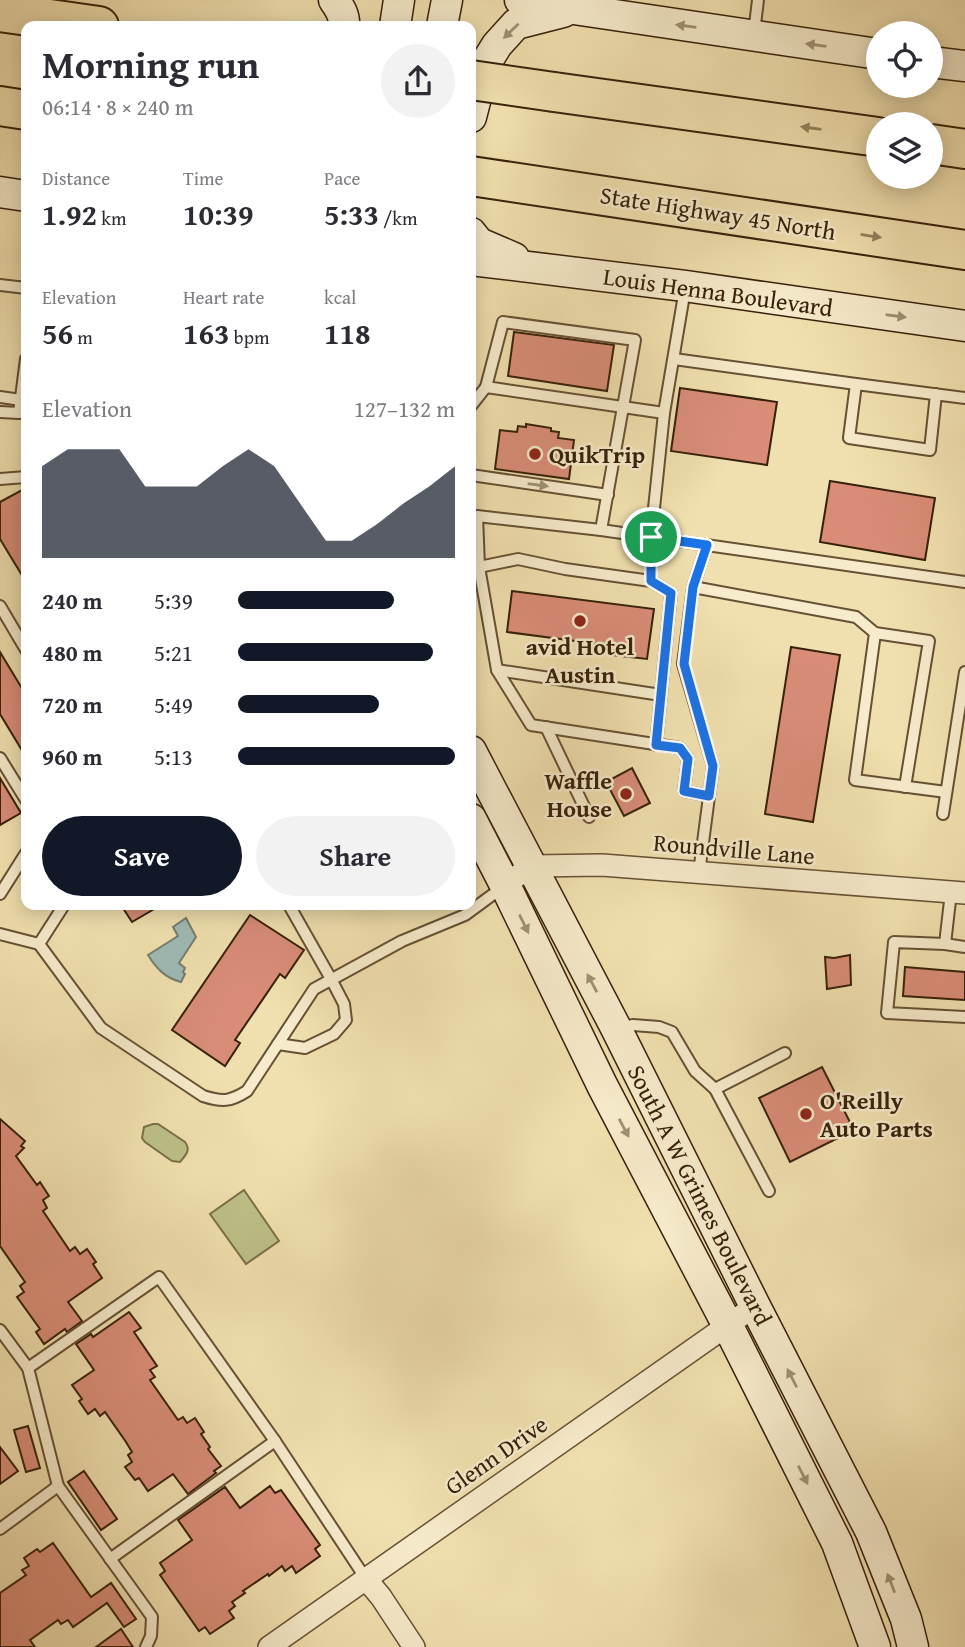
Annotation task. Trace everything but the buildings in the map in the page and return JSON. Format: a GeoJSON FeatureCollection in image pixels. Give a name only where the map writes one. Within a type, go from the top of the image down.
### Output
{"type":"FeatureCollection","features":[{"type":"Feature","properties":{"kind":"highway"},"geometry":{"type":"LineString","coordinates":[[0,12],[64,21]]}},
{"type":"Feature","properties":{"kind":"highway"},"geometry":{"type":"LineString","coordinates":[[476,81],[866,135]]}},
{"type":"Feature","properties":{"kind":"highway"},"geometry":{"type":"LineString","coordinates":[[0,106],[21,109]]}},
{"type":"Feature","properties":{"kind":"highway"},"geometry":{"type":"LineString","coordinates":[[943,146],[965,149]]}},
{"type":"Feature","properties":{"kind":"highway","name":"State Highway 45 North"},"geometry":{"type":"LineString","coordinates":[[476,177],[965,250]]}},
{"type":"Feature","properties":{"kind":"main road"},"geometry":{"type":"LineString","coordinates":[[334,0],[344,21]]}},
{"type":"Feature","properties":{"kind":"main road"},"geometry":{"type":"LineString","coordinates":[[396,21],[399,0]]}},
{"type":"Feature","properties":{"kind":"main road"},"geometry":{"type":"LineString","coordinates":[[443,21],[447,0]]}},
{"type":"Feature","properties":{"kind":"main road"},"geometry":{"type":"LineString","coordinates":[[520,0],[866,52]]}},
{"type":"Feature","properties":{"kind":"main road"},"geometry":{"type":"LineString","coordinates":[[476,97],[484,66],[497,45],[516,24],[564,5]]}},
{"type":"Feature","properties":{"kind":"main road"},"geometry":{"type":"LineString","coordinates":[[943,63],[965,66]]}},
{"type":"Feature","properties":{"kind":"main road"},"geometry":{"type":"LineString","coordinates":[[0,192],[21,195]]}},
{"type":"Feature","properties":{"kind":"main road"},"geometry":{"type":"LineString","coordinates":[[476,239],[479,243],[537,268]]}},
{"type":"Feature","properties":{"kind":"main road","name":"Louis Henna Boulevard"},"geometry":{"type":"LineString","coordinates":[[476,265],[537,268],[685,286],[965,326]]}},
{"type":"Feature","properties":{"kind":"main road","name":"South A W Grimes Boulevard"},"geometry":{"type":"LineString","coordinates":[[476,761],[617,1028],[871,1532],[906,1619],[914,1647]]}},
{"type":"Feature","properties":{"kind":"main road","name":"South A W Grimes Boulevard"},"geometry":{"type":"LineString","coordinates":[[476,829],[602,1085],[729,1326],[837,1543],[875,1647]]}},
{"type":"Feature","properties":{"kind":"street","name":"Roundville Lane"},"geometry":{"type":"LineString","coordinates":[[531,866],[602,865],[958,893]]}},
{"type":"Feature","properties":{"kind":"street"},"geometry":{"type":"LineString","coordinates":[[505,885],[531,866]]}},
{"type":"Feature","properties":{"kind":"street","name":"Glenn Drive"},"geometry":{"type":"LineString","coordinates":[[268,1647],[755,1306]]}},
{"type":"Feature","properties":{"kind":"street"},"geometry":{"type":"LineString","coordinates":[[366,1579],[414,1647]]}},
{"type":"Feature","properties":{"kind":"lane"},"geometry":{"type":"LineString","coordinates":[[754,36],[758,0]]}},
{"type":"Feature","properties":{"kind":"lane"},"geometry":{"type":"LineString","coordinates":[[0,285],[21,287]]}},
{"type":"Feature","properties":{"kind":"lane"},"geometry":{"type":"LineString","coordinates":[[651,581],[651,537],[664,413],[685,286]]}},
{"type":"Feature","properties":{"kind":"lane"},"geometry":{"type":"LineString","coordinates":[[476,400],[486,387],[503,322],[635,340],[601,530]]}},
{"type":"Feature","properties":{"kind":"lane"},"geometry":{"type":"LineString","coordinates":[[674,359],[965,398]]}},
{"type":"Feature","properties":{"kind":"lane"},"geometry":{"type":"LineString","coordinates":[[856,384],[849,438],[930,450],[936,394]]}},
{"type":"Feature","properties":{"kind":"lane"},"geometry":{"type":"LineString","coordinates":[[486,387],[664,413]]}},
{"type":"Feature","properties":{"kind":"lane"},"geometry":{"type":"LineString","coordinates":[[0,397],[21,400],[19,413],[0,412]]}},
{"type":"Feature","properties":{"kind":"lane"},"geometry":{"type":"LineString","coordinates":[[476,476],[608,495]]}},
{"type":"Feature","properties":{"kind":"lane"},"geometry":{"type":"LineString","coordinates":[[0,479],[21,477]]}},
{"type":"Feature","properties":{"kind":"lane"},"geometry":{"type":"LineString","coordinates":[[476,516],[601,530],[965,582]]}},
{"type":"Feature","properties":{"kind":"lane"},"geometry":{"type":"LineString","coordinates":[[476,536],[497,670],[531,724],[680,748],[688,759],[684,791],[709,796]]}},
{"type":"Feature","properties":{"kind":"lane"},"geometry":{"type":"LineString","coordinates":[[699,873],[713,766],[684,664],[693,587],[707,545]]}},
{"type":"Feature","properties":{"kind":"lane"},"geometry":{"type":"LineString","coordinates":[[479,567],[518,559],[565,569],[651,581],[671,593],[656,745]]}},
{"type":"Feature","properties":{"kind":"lane"},"geometry":{"type":"LineString","coordinates":[[693,587],[856,617],[875,633],[929,642],[905,787]]}},
{"type":"Feature","properties":{"kind":"lane"},"geometry":{"type":"LineString","coordinates":[[0,606],[21,642]]}},
{"type":"Feature","properties":{"kind":"lane"},"geometry":{"type":"LineString","coordinates":[[875,633],[855,780],[946,792]]}},
{"type":"Feature","properties":{"kind":"lane"},"geometry":{"type":"LineString","coordinates":[[497,670],[661,695]]}},
{"type":"Feature","properties":{"kind":"lane"},"geometry":{"type":"LineString","coordinates":[[943,814],[965,672]]}},
{"type":"Feature","properties":{"kind":"lane"},"geometry":{"type":"LineString","coordinates":[[546,727],[589,817]]}},
{"type":"Feature","properties":{"kind":"lane"},"geometry":{"type":"LineString","coordinates":[[0,758],[21,792]]}},
{"type":"Feature","properties":{"kind":"lane"},"geometry":{"type":"LineString","coordinates":[[0,894],[21,861]]}},
{"type":"Feature","properties":{"kind":"lane"},"geometry":{"type":"LineString","coordinates":[[476,907],[505,885]]}},
{"type":"Feature","properties":{"kind":"lane"},"geometry":{"type":"LineString","coordinates":[[945,944],[958,893]]}},
{"type":"Feature","properties":{"kind":"lane"},"geometry":{"type":"LineString","coordinates":[[39,944],[61,910]]}},
{"type":"Feature","properties":{"kind":"lane"},"geometry":{"type":"LineString","coordinates":[[278,1044],[305,1048],[334,1034],[346,1020],[344,1004],[292,910]]}},
{"type":"Feature","properties":{"kind":"lane"},"geometry":{"type":"LineString","coordinates":[[0,934],[39,944],[100,1028],[203,1096],[219,1101],[236,1098],[247,1091],[314,989],[402,941],[472,910]]}},
{"type":"Feature","properties":{"kind":"lane"},"geometry":{"type":"LineString","coordinates":[[965,947],[894,942],[887,1013],[965,1017]]}},
{"type":"Feature","properties":{"kind":"lane"},"geometry":{"type":"LineString","coordinates":[[617,1028],[659,1027],[672,1032],[695,1071],[715,1088],[769,1191]]}},
{"type":"Feature","properties":{"kind":"lane"},"geometry":{"type":"LineString","coordinates":[[715,1088],[785,1053]]}},
{"type":"Feature","properties":{"kind":"lane"},"geometry":{"type":"LineString","coordinates":[[28,1368],[159,1277],[275,1441],[366,1579]]}},
{"type":"Feature","properties":{"kind":"lane"},"geometry":{"type":"LineString","coordinates":[[0,1330],[28,1368],[58,1486],[152,1617],[151,1636],[146,1647]]}},
{"type":"Feature","properties":{"kind":"lane"},"geometry":{"type":"LineString","coordinates":[[110,1559],[275,1441]]}},
{"type":"Feature","properties":{"kind":"lane"},"geometry":{"type":"LineString","coordinates":[[0,1529],[58,1486]]}},
{"type":"Feature","properties":{"kind":"green space"},"geometry":{"type":"Polygon","coordinates":[[[158,1124],[185,1142],[188,1150],[180,1162],[172,1161],[142,1138],[144,1127],[158,1124]]]}},
{"type":"Feature","properties":{"kind":"green space"},"geometry":{"type":"Polygon","coordinates":[[[244,1190],[279,1241],[246,1264],[210,1214],[244,1190]]]}},
{"type":"Feature","properties":{"kind":"water"},"geometry":{"type":"Polygon","coordinates":[[[186,918],[196,937],[179,963],[185,968],[181,982],[162,972],[148,955],[178,936],[173,927],[186,918]]]}},
{"type":"Feature","properties":{"kind":"place","name":"QuikTrip"},"geometry":{"type":"Point","coordinates":[535,454]}},
{"type":"Feature","properties":{"kind":"place","name":"avid Hotel Austin"},"geometry":{"type":"Point","coordinates":[580,621]}},
{"type":"Feature","properties":{"kind":"place","name":"Waffle House"},"geometry":{"type":"Point","coordinates":[626,794]}},
{"type":"Feature","properties":{"kind":"place","name":"O'Reilly Auto Parts"},"geometry":{"type":"Point","coordinates":[806,1114]}},
{"type":"Feature","properties":{"kind":"route"},"geometry":{"type":"LineString","coordinates":[[651,537],[707,545],[693,587],[684,664],[713,766],[709,796],[684,791],[688,759],[680,748],[656,745],[671,593],[651,581],[651,537]]}}]}
